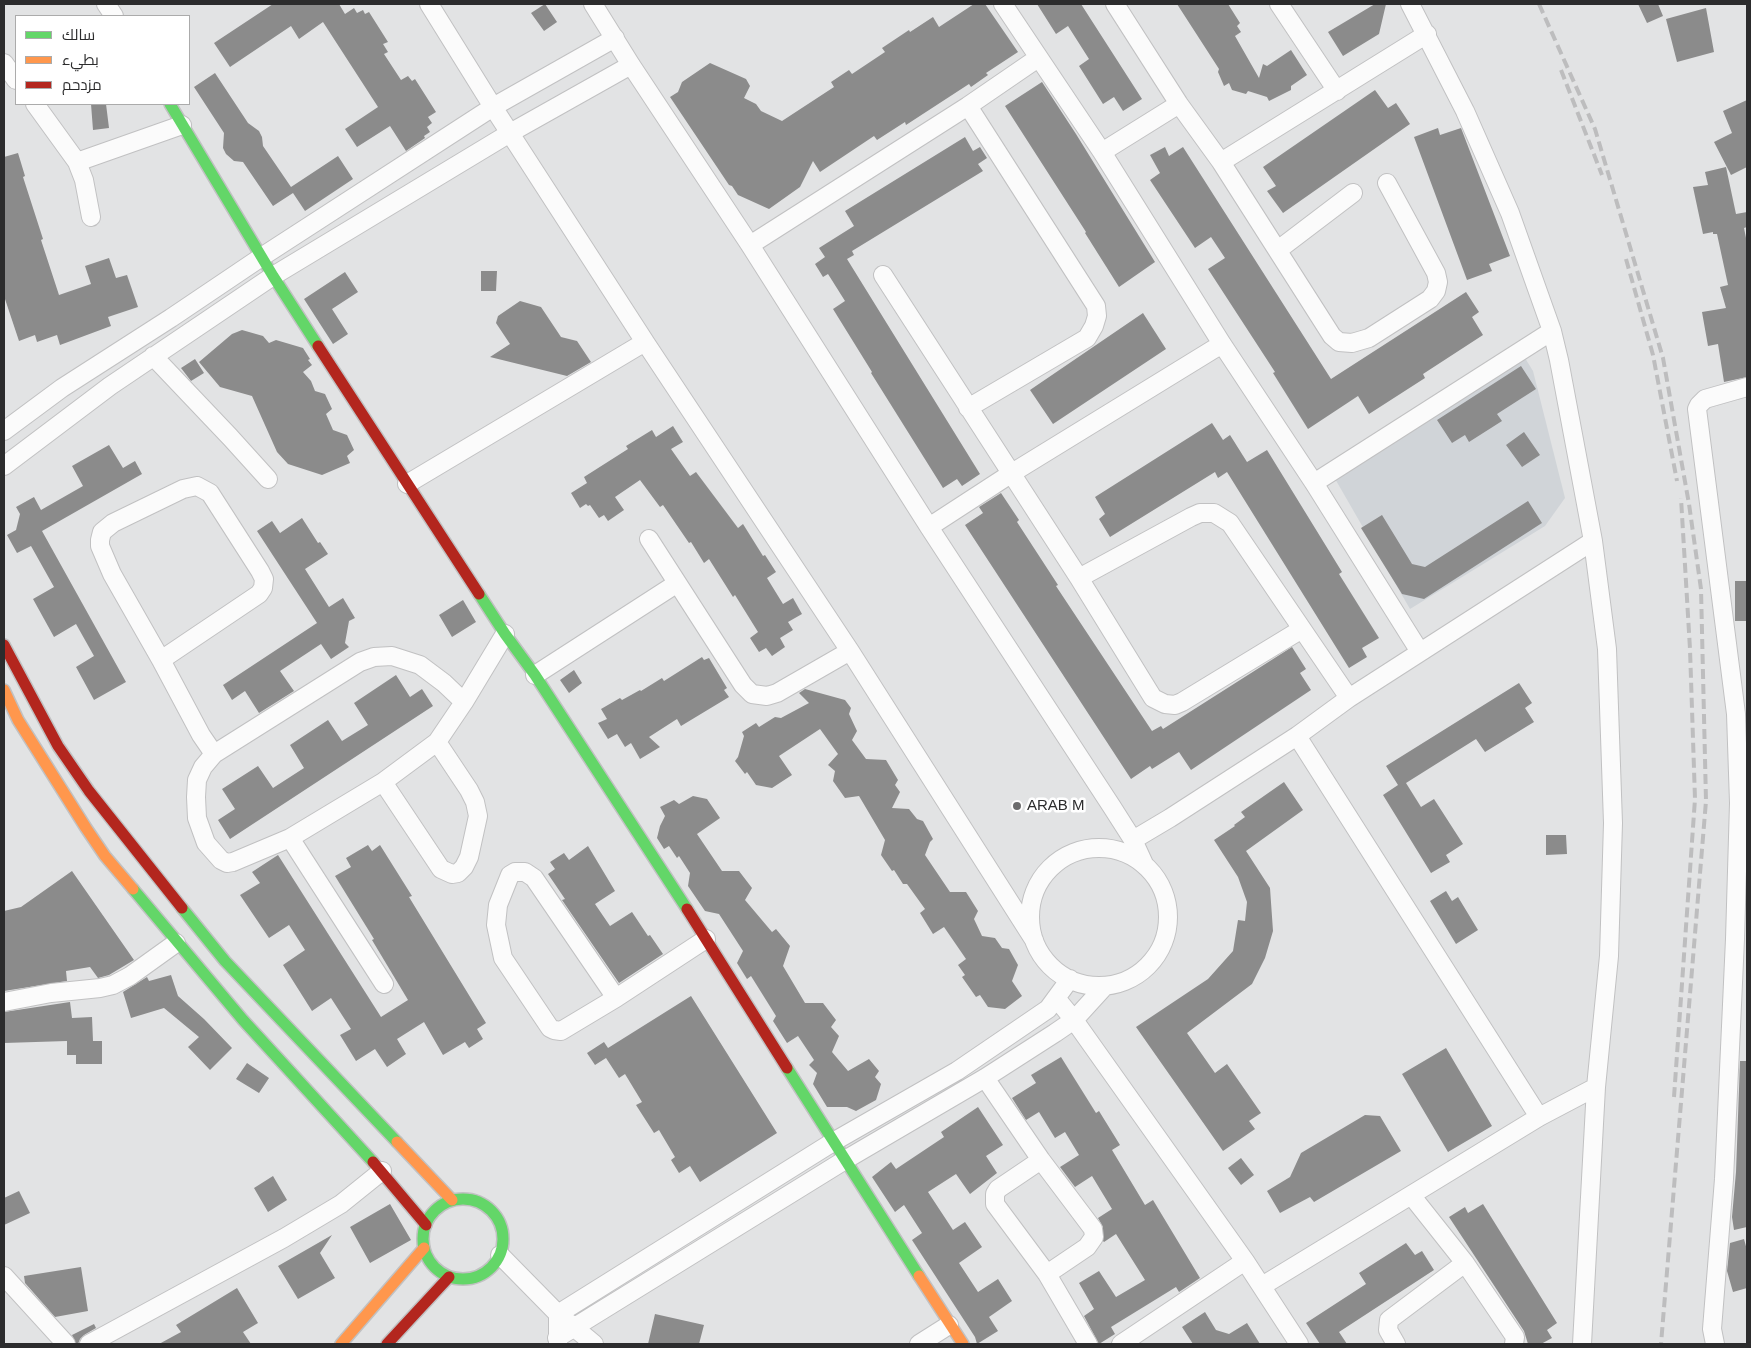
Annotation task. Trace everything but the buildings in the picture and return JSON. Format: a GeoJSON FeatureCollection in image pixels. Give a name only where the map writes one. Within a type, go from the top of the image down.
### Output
{"type":"FeatureCollection","features":[{"type":"Feature","properties":{"kind":"street"},"geometry":{"type":"LineString","coordinates":[[106,4],[113,15]]}},
{"type":"Feature","properties":{"kind":"street"},"geometry":{"type":"LineString","coordinates":[[429,4],[493,107],[645,342],[850,652],[1044,958],[1058,972],[1082,984],[1105,986],[1128,980],[1147,967],[1161,948],[1168,926],[1167,903],[1159,881],[1144,864],[1133,840],[929,527],[750,245],[593,4]]}},
{"type":"Feature","properties":{"kind":"street"},"geometry":{"type":"LineString","coordinates":[[1003,4],[1102,152],[1222,344],[1314,483],[1420,652]]}},
{"type":"Feature","properties":{"kind":"street"},"geometry":{"type":"LineString","coordinates":[[1115,4],[1179,104],[1221,162],[1332,336],[1339,342],[1352,344],[1369,338],[1430,299],[1436,291],[1438,282],[1436,273],[1387,183]]}},
{"type":"Feature","properties":{"kind":"street"},"geometry":{"type":"LineString","coordinates":[[1279,4],[1338,91]]}},
{"type":"Feature","properties":{"kind":"street"},"geometry":{"type":"LineString","coordinates":[[1410,4],[1465,111],[1510,213],[1552,331],[1592,541],[1607,649],[1613,822],[1609,956],[1596,1087],[1582,1344]]}},
{"type":"Feature","properties":{"kind":"street"},"geometry":{"type":"LineString","coordinates":[[1221,162],[1427,34]]}},
{"type":"Feature","properties":{"kind":"street"},"geometry":{"type":"LineString","coordinates":[[4,432],[62,388],[493,107],[615,38]]}},
{"type":"Feature","properties":{"kind":"street"},"geometry":{"type":"LineString","coordinates":[[750,245],[968,106],[1038,58]]}},
{"type":"Feature","properties":{"kind":"street"},"geometry":{"type":"LineString","coordinates":[[4,63],[15,79]]}},
{"type":"Feature","properties":{"kind":"street"},"geometry":{"type":"LineString","coordinates":[[4,466],[110,386],[274,276],[510,133],[631,65]]}},
{"type":"Feature","properties":{"kind":"street"},"geometry":{"type":"LineString","coordinates":[[1102,152],[1179,104]]}},
{"type":"Feature","properties":{"kind":"street"},"geometry":{"type":"LineString","coordinates":[[36,105],[77,162],[84,180],[91,217]]}},
{"type":"Feature","properties":{"kind":"street"},"geometry":{"type":"LineString","coordinates":[[171,105],[274,276],[407,484],[505,634],[535,675],[706,939],[832,1142],[963,1344]]}},
{"type":"Feature","properties":{"kind":"street"},"geometry":{"type":"LineString","coordinates":[[968,106],[1096,306],[1097,316],[1094,326],[1086,338],[968,408]]}},
{"type":"Feature","properties":{"kind":"street"},"geometry":{"type":"LineString","coordinates":[[77,162],[182,125]]}},
{"type":"Feature","properties":{"kind":"street"},"geometry":{"type":"LineString","coordinates":[[1278,250],[1354,194]]}},
{"type":"Feature","properties":{"kind":"street"},"geometry":{"type":"LineString","coordinates":[[883,275],[1079,578],[1154,698],[1165,704],[1175,705],[1182,702],[1302,629]]}},
{"type":"Feature","properties":{"kind":"street"},"geometry":{"type":"LineString","coordinates":[[1314,483],[1552,331]]}},
{"type":"Feature","properties":{"kind":"street"},"geometry":{"type":"LineString","coordinates":[[407,484],[645,342]]}},
{"type":"Feature","properties":{"kind":"street"},"geometry":{"type":"LineString","coordinates":[[929,527],[1222,344]]}},
{"type":"Feature","properties":{"kind":"street"},"geometry":{"type":"LineString","coordinates":[[153,356],[268,479]]}},
{"type":"Feature","properties":{"kind":"street"},"geometry":{"type":"LineString","coordinates":[[1715,1344],[1712,1329],[1724,1179],[1739,803],[1736,714],[1698,405],[1705,399],[1747,387]]}},
{"type":"Feature","properties":{"kind":"street"},"geometry":{"type":"LineString","coordinates":[[161,660],[258,594],[263,588],[264,579],[260,571],[210,493],[197,486],[183,489],[113,523],[102,532],[100,546],[112,574],[214,754]]}},
{"type":"Feature","properties":{"kind":"street"},"geometry":{"type":"LineString","coordinates":[[1079,578],[1191,517],[1200,513],[1214,513],[1230,523],[1349,698]]}},
{"type":"Feature","properties":{"kind":"street"},"geometry":{"type":"LineString","coordinates":[[649,539],[742,685],[752,694],[767,696],[777,693],[850,652]]}},
{"type":"Feature","properties":{"kind":"street"},"geometry":{"type":"LineString","coordinates":[[1133,840],[1297,736],[1349,698],[1592,541]]}},
{"type":"Feature","properties":{"kind":"street"},"geometry":{"type":"LineString","coordinates":[[535,675],[676,584]]}},
{"type":"Feature","properties":{"kind":"street"},"geometry":{"type":"LineString","coordinates":[[464,702],[444,683],[420,665],[392,656],[374,657],[360,662],[214,754],[197,780],[197,818],[206,843],[222,860],[227,863],[233,862],[290,838],[382,782],[437,742],[464,702],[505,634]]}},
{"type":"Feature","properties":{"kind":"street"},"geometry":{"type":"LineString","coordinates":[[4,644],[58,746],[89,791],[151,871],[225,960],[452,1200]]}},
{"type":"Feature","properties":{"kind":"street"},"geometry":{"type":"LineString","coordinates":[[4,690],[18,720],[105,856],[243,1020],[382,1172],[426,1225]]}},
{"type":"Feature","properties":{"kind":"street"},"geometry":{"type":"LineString","coordinates":[[1297,736],[1540,1117]]}},
{"type":"Feature","properties":{"kind":"street"},"geometry":{"type":"LineString","coordinates":[[382,782],[441,869],[452,874],[458,873],[464,867],[469,857],[478,816],[475,802],[469,790],[437,742]]}},
{"type":"Feature","properties":{"kind":"street"},"geometry":{"type":"LineString","coordinates":[[290,838],[384,984]]}},
{"type":"Feature","properties":{"kind":"street"},"geometry":{"type":"LineString","coordinates":[[1034,940],[1030,920],[1033,897],[1043,876],[1059,860],[1079,850],[1102,847],[1124,852],[1144,864]]}},
{"type":"Feature","properties":{"kind":"street"},"geometry":{"type":"LineString","coordinates":[[616,998],[534,878],[525,872],[515,872],[510,875],[498,904],[496,925],[499,944],[503,958],[550,1028],[560,1031],[616,998],[706,939]]}},
{"type":"Feature","properties":{"kind":"street"},"geometry":{"type":"LineString","coordinates":[[4,1002],[51,993],[113,985],[143,967],[176,942]]}},
{"type":"Feature","properties":{"kind":"street"},"geometry":{"type":"LineString","coordinates":[[558,1314],[832,1142],[957,1071],[1048,1009],[1070,979]]}},
{"type":"Feature","properties":{"kind":"street"},"geometry":{"type":"LineString","coordinates":[[558,1341],[845,1160],[985,1078],[1074,1020],[1105,986]]}},
{"type":"Feature","properties":{"kind":"street"},"geometry":{"type":"LineString","coordinates":[[1056,998],[1074,1020],[1245,1261],[1299,1344]]}},
{"type":"Feature","properties":{"kind":"street"},"geometry":{"type":"LineString","coordinates":[[985,1078],[1094,1233],[1087,1247],[1048,1274]]}},
{"type":"Feature","properties":{"kind":"street"},"geometry":{"type":"LineString","coordinates":[[1262,1286],[1540,1117],[1596,1087]]}},
{"type":"Feature","properties":{"kind":"street"},"geometry":{"type":"LineString","coordinates":[[1042,1160],[998,1189],[994,1198],[995,1204],[1048,1274],[1088,1344]]}},
{"type":"Feature","properties":{"kind":"street"},"geometry":{"type":"LineString","coordinates":[[90,1344],[333,1209],[382,1172]]}},
{"type":"Feature","properties":{"kind":"street"},"geometry":{"type":"LineString","coordinates":[[1411,1195],[1465,1263],[1515,1337],[1514,1344]]}},
{"type":"Feature","properties":{"kind":"street"},"geometry":{"type":"LineString","coordinates":[[452,1200],[474,1200],[485,1205],[493,1212],[503,1233],[500,1255],[494,1265],[484,1274],[473,1278],[449,1277],[437,1270],[429,1260],[424,1248],[426,1225],[432,1214],[452,1200]]}},
{"type":"Feature","properties":{"kind":"street"},"geometry":{"type":"LineString","coordinates":[[341,1344],[424,1248]]}},
{"type":"Feature","properties":{"kind":"street"},"geometry":{"type":"LineString","coordinates":[[500,1255],[558,1314],[594,1344]]}},
{"type":"Feature","properties":{"kind":"street"},"geometry":{"type":"LineString","coordinates":[[1121,1344],[1245,1261]]}},
{"type":"Feature","properties":{"kind":"street"},"geometry":{"type":"LineString","coordinates":[[1396,1344],[1388,1330],[1389,1320],[1465,1263]]}},
{"type":"Feature","properties":{"kind":"street"},"geometry":{"type":"LineString","coordinates":[[4,1276],[66,1344]]}},
{"type":"Feature","properties":{"kind":"street"},"geometry":{"type":"LineString","coordinates":[[387,1344],[449,1277]]}},
{"type":"Feature","properties":{"kind":"street"},"geometry":{"type":"LineString","coordinates":[[558,1314],[558,1341]]}},
{"type":"Feature","properties":{"kind":"street"},"geometry":{"type":"LineString","coordinates":[[919,1344],[949,1325]]}},
{"type":"Feature","properties":{"kind":"shaded area"},"geometry":{"type":"Polygon","coordinates":[[[1525,358],[1533,371],[1565,498],[1545,526],[1410,609],[1334,477],[1525,358]]]}},
{"type":"Feature","properties":{"kind":"railway"},"geometry":{"type":"LineString","coordinates":[[1539,4],[1595,129],[1663,358],[1689,504],[1701,589],[1706,801],[1661,1344]]}},
{"type":"Feature","properties":{"kind":"railway"},"geometry":{"type":"LineString","coordinates":[[1561,70],[1602,175]]}},
{"type":"Feature","properties":{"kind":"railway"},"geometry":{"type":"LineString","coordinates":[[1626,259],[1653,355],[1677,481]]}},
{"type":"Feature","properties":{"kind":"railway"},"geometry":{"type":"LineString","coordinates":[[1674,1097],[1695,799],[1690,649],[1681,498]]}},
{"type":"Feature","properties":{"kind":"traffic: fast"},"geometry":{"type":"LineString","coordinates":[[171,105],[273,276],[318,346]]}},
{"type":"Feature","properties":{"kind":"traffic: fast"},"geometry":{"type":"LineString","coordinates":[[479,594],[535,675],[687,909]]}},
{"type":"Feature","properties":{"kind":"traffic: fast"},"geometry":{"type":"LineString","coordinates":[[133,889],[243,1020],[373,1162]]}},
{"type":"Feature","properties":{"kind":"traffic: fast"},"geometry":{"type":"LineString","coordinates":[[182,908],[225,961],[397,1142]]}},
{"type":"Feature","properties":{"kind":"traffic: fast"},"geometry":{"type":"LineString","coordinates":[[787,1068],[919,1276]]}},
{"type":"Feature","properties":{"kind":"traffic: fast"},"geometry":{"type":"LineString","coordinates":[[463,1199],[478,1202],[491,1211],[500,1224],[503,1239],[500,1254],[491,1267],[478,1276],[463,1279],[448,1276],[435,1267],[426,1254],[423,1239],[426,1224],[435,1211],[448,1202],[463,1199]]}},
{"type":"Feature","properties":{"kind":"traffic: slow"},"geometry":{"type":"LineString","coordinates":[[4,690],[18,720],[86,828],[105,856],[133,889]]}},
{"type":"Feature","properties":{"kind":"traffic: slow"},"geometry":{"type":"LineString","coordinates":[[397,1142],[452,1200]]}},
{"type":"Feature","properties":{"kind":"traffic: slow"},"geometry":{"type":"LineString","coordinates":[[341,1344],[424,1248]]}},
{"type":"Feature","properties":{"kind":"traffic: slow"},"geometry":{"type":"LineString","coordinates":[[919,1276],[963,1344]]}},
{"type":"Feature","properties":{"kind":"traffic: jam"},"geometry":{"type":"LineString","coordinates":[[318,346],[479,594]]}},
{"type":"Feature","properties":{"kind":"traffic: jam"},"geometry":{"type":"LineString","coordinates":[[4,645],[58,746],[89,791],[182,908]]}},
{"type":"Feature","properties":{"kind":"traffic: jam"},"geometry":{"type":"LineString","coordinates":[[687,909],[787,1068]]}},
{"type":"Feature","properties":{"kind":"traffic: jam"},"geometry":{"type":"LineString","coordinates":[[373,1162],[426,1225]]}},
{"type":"Feature","properties":{"kind":"traffic: jam"},"geometry":{"type":"LineString","coordinates":[[387,1344],[449,1277]]}},
{"type":"Feature","properties":{"kind":"place","name":"ARAB M"},"geometry":{"type":"Point","coordinates":[1017,806]}}]}
